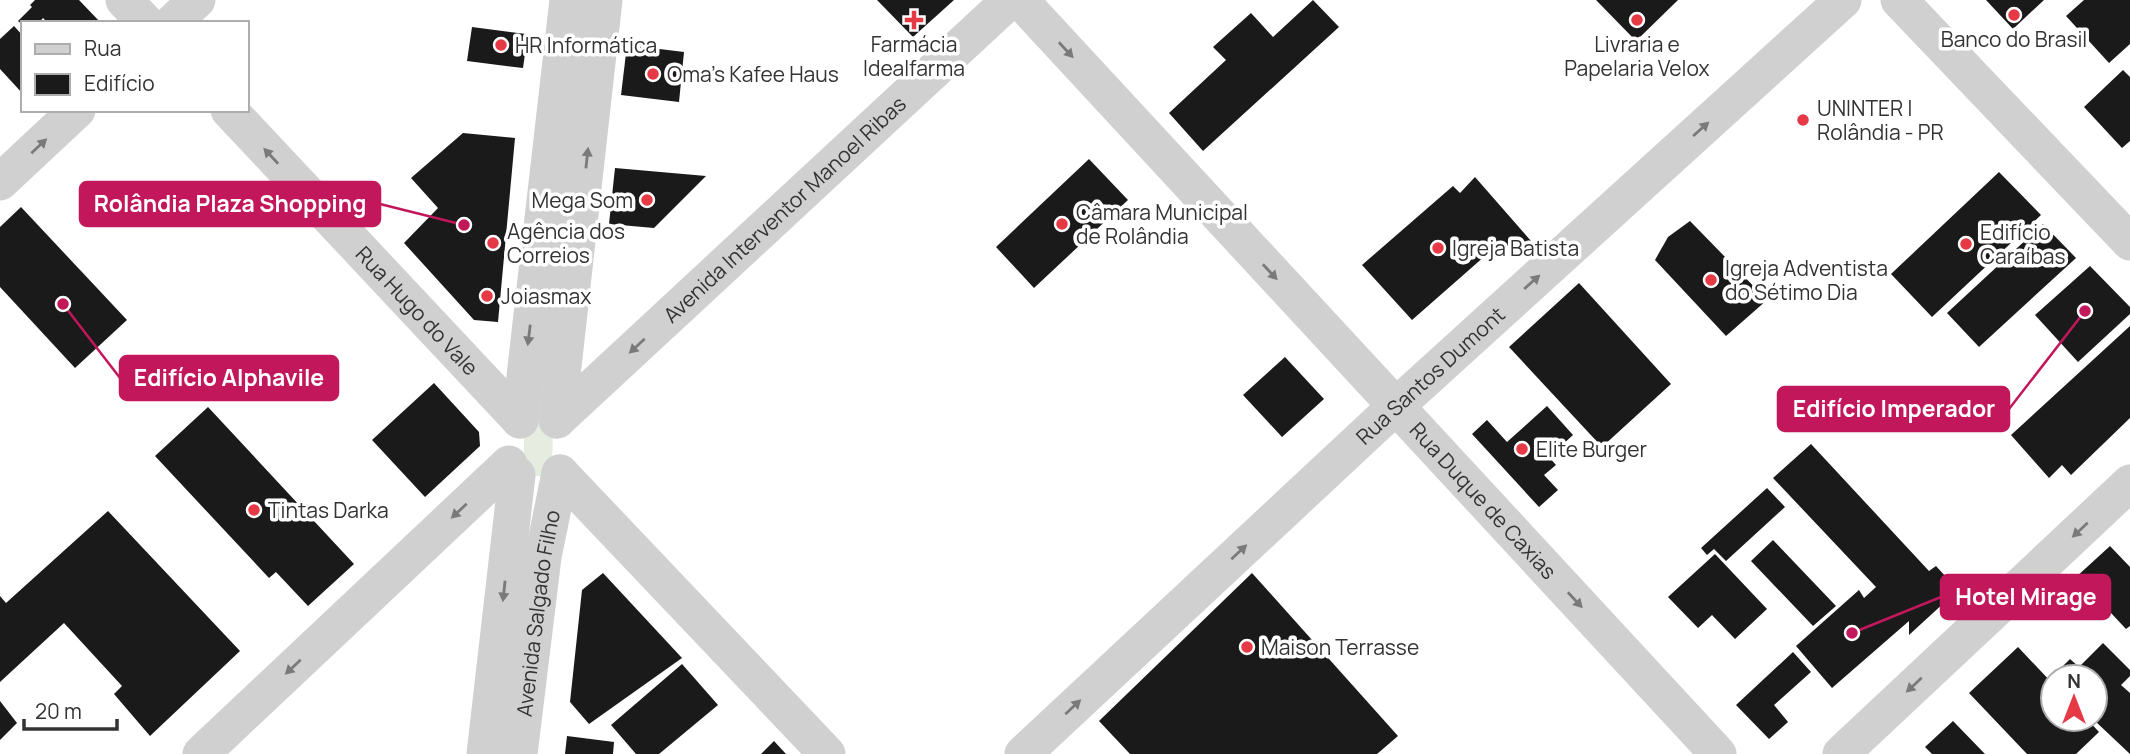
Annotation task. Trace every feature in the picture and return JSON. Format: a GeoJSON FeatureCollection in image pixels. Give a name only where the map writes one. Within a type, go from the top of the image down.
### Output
{"type":"FeatureCollection","features":[{"type":"Feature","properties":{"kind":"street"},"geometry":{"type":"LineString","coordinates":[[124,0],[144,21]]}},
{"type":"Feature","properties":{"kind":"street"},"geometry":{"type":"LineString","coordinates":[[174,21],[197,0]]}},
{"type":"Feature","properties":{"kind":"street"},"geometry":{"type":"LineString","coordinates":[[520,420],[568,0]]}},
{"type":"Feature","properties":{"kind":"street"},"geometry":{"type":"LineString","coordinates":[[557,420],[604,0]]}},
{"type":"Feature","properties":{"kind":"street","name":"Avenida Interventor Manoel Ribas"},"geometry":{"type":"LineString","coordinates":[[557,420],[1010,0]]}},
{"type":"Feature","properties":{"kind":"street","name":"Rua Duque de Caxias"},"geometry":{"type":"LineString","coordinates":[[1020,0],[1718,754]]}},
{"type":"Feature","properties":{"kind":"street","name":"Rua Santos Dumont"},"geometry":{"type":"LineString","coordinates":[[1023,754],[1395,407],[1843,0]]}},
{"type":"Feature","properties":{"kind":"street"},"geometry":{"type":"LineString","coordinates":[[1899,0],[2130,242]]}},
{"type":"Feature","properties":{"kind":"street"},"geometry":{"type":"LineString","coordinates":[[1927,0],[2130,212]]}},
{"type":"Feature","properties":{"kind":"street"},"geometry":{"type":"LineString","coordinates":[[0,182],[75,112]]}},
{"type":"Feature","properties":{"kind":"street","name":"Rua Hugo do Vale"},"geometry":{"type":"LineString","coordinates":[[231,112],[520,420]]}},
{"type":"Feature","properties":{"kind":"street"},"geometry":{"type":"LineString","coordinates":[[544,415],[557,420],[570,439],[569,457],[560,473],[544,481],[526,480],[513,469],[504,456],[505,439],[513,424],[528,416],[544,415]]}},
{"type":"Feature","properties":{"kind":"street"},"geometry":{"type":"LineString","coordinates":[[201,754],[513,469]]}},
{"type":"Feature","properties":{"kind":"street","name":"Avenida Salgado Filho"},"geometry":{"type":"LineString","coordinates":[[485,754],[513,469]]}},
{"type":"Feature","properties":{"kind":"street"},"geometry":{"type":"LineString","coordinates":[[560,473],[827,754]]}},
{"type":"Feature","properties":{"kind":"street","name":"Avenida Salgado Filho"},"geometry":{"type":"LineString","coordinates":[[519,754],[543,557],[560,473]]}},
{"type":"Feature","properties":{"kind":"street"},"geometry":{"type":"LineString","coordinates":[[1841,754],[2130,483]]}},
{"type":"Feature","properties":{"kind":"shaded area"},"geometry":{"type":"Polygon","coordinates":[[[538,422],[544,422],[553,432],[552,467],[544,476],[531,476],[524,467],[524,434],[538,422]]]}},
{"type":"Feature","properties":{"kind":"building"},"geometry":{"type":"Polygon","coordinates":[[[35,0],[79,0],[99,21],[46,21],[43,18],[41,21],[21,21],[21,23],[18,21],[32,7],[30,5],[35,0]]]}},
{"type":"Feature","properties":{"kind":"building","name":"Farmácia Idealfarma"},"geometry":{"type":"Polygon","coordinates":[[[877,0],[954,0],[913,37],[877,0]]]}},
{"type":"Feature","properties":{"kind":"building"},"geometry":{"type":"Polygon","coordinates":[[[1313,0],[1339,27],[1203,151],[1169,113],[1226,60],[1213,47],[1251,13],[1273,37],[1313,0]]]}},
{"type":"Feature","properties":{"kind":"building","name":"Livraria e Papelaria Velox"},"geometry":{"type":"Polygon","coordinates":[[[1596,0],[1678,0],[1636,41],[1596,0]]]}},
{"type":"Feature","properties":{"kind":"building","name":"Banco do Brasil"},"geometry":{"type":"Polygon","coordinates":[[[1986,0],[2044,0],[2013,29],[1986,0]]]}},
{"type":"Feature","properties":{"kind":"building"},"geometry":{"type":"Polygon","coordinates":[[[2084,0],[2130,0],[2130,44],[2109,63],[2066,16],[2084,0]]]}},
{"type":"Feature","properties":{"kind":"building"},"geometry":{"type":"Polygon","coordinates":[[[14,26],[21,34],[21,92],[0,69],[0,39],[14,26]]]}},
{"type":"Feature","properties":{"kind":"building","name":"HR Informática"},"geometry":{"type":"Polygon","coordinates":[[[472,27],[534,35],[533,55],[525,54],[523,68],[467,61],[472,27]]]}},
{"type":"Feature","properties":{"kind":"building","name":"Oma's Kafee Haus"},"geometry":{"type":"Polygon","coordinates":[[[627,45],[684,52],[679,102],[621,95],[627,45]]]}},
{"type":"Feature","properties":{"kind":"building"},"geometry":{"type":"Polygon","coordinates":[[[2123,70],[2130,77],[2130,141],[2122,148],[2084,107],[2123,70]]]}},
{"type":"Feature","properties":{"kind":"building"},"geometry":{"type":"Polygon","coordinates":[[[463,133],[515,138],[498,322],[474,320],[404,243],[438,208],[411,178],[463,133]]]}},
{"type":"Feature","properties":{"kind":"building","name":"Câmara Municipal de Rolândia"},"geometry":{"type":"Polygon","coordinates":[[[1089,159],[1128,200],[1034,288],[996,247],[1089,159]]]}},
{"type":"Feature","properties":{"kind":"building","name":"Mega Som"},"geometry":{"type":"Polygon","coordinates":[[[615,168],[706,176],[654,228],[609,224],[615,168]]]}},
{"type":"Feature","properties":{"kind":"building","name":"Edifício Caraíbas"},"geometry":{"type":"Polygon","coordinates":[[[1999,172],[2041,215],[1932,317],[1891,274],[1999,172]]]}},
{"type":"Feature","properties":{"kind":"building","name":"Igreja Batista"},"geometry":{"type":"Polygon","coordinates":[[[1475,177],[1531,241],[1514,254],[1502,241],[1412,320],[1362,265],[1453,186],[1460,193],[1475,177]]]}},
{"type":"Feature","properties":{"kind":"building"},"geometry":{"type":"Polygon","coordinates":[[[21,207],[127,320],[75,368],[0,287],[0,227],[21,207]]]}},
{"type":"Feature","properties":{"kind":"building","name":"Igreja Adventista do Sétimo Dia"},"geometry":{"type":"Polygon","coordinates":[[[1690,221],[1767,300],[1726,336],[1655,260],[1668,237],[1690,221]]]}},
{"type":"Feature","properties":{"kind":"building"},"geometry":{"type":"Polygon","coordinates":[[[2043,224],[2076,258],[1979,347],[1947,313],[2043,224]]]}},
{"type":"Feature","properties":{"kind":"building"},"geometry":{"type":"Polygon","coordinates":[[[2090,266],[2130,307],[2130,314],[2078,362],[2035,315],[2090,266]]]}},
{"type":"Feature","properties":{"kind":"building"},"geometry":{"type":"Polygon","coordinates":[[[1579,283],[1671,384],[1602,447],[1509,347],[1579,283]]]}},
{"type":"Feature","properties":{"kind":"building"},"geometry":{"type":"Polygon","coordinates":[[[2130,326],[2130,418],[2071,475],[2062,465],[2049,478],[2011,435],[2130,326]]]}},
{"type":"Feature","properties":{"kind":"building"},"geometry":{"type":"Polygon","coordinates":[[[1285,357],[1324,399],[1282,437],[1243,395],[1285,357]]]}},
{"type":"Feature","properties":{"kind":"building"},"geometry":{"type":"Polygon","coordinates":[[[434,383],[479,432],[480,446],[425,497],[372,440],[434,383]]]}},
{"type":"Feature","properties":{"kind":"building","name":"Elite Burger"},"geometry":{"type":"Polygon","coordinates":[[[1547,406],[1573,435],[1549,457],[1556,465],[1544,475],[1558,490],[1539,507],[1472,434],[1487,420],[1507,442],[1547,406]]]}},
{"type":"Feature","properties":{"kind":"building","name":"Tintas Darka"},"geometry":{"type":"Polygon","coordinates":[[[208,407],[354,564],[308,606],[276,572],[269,578],[155,456],[208,407]]]}},
{"type":"Feature","properties":{"kind":"building"},"geometry":{"type":"Polygon","coordinates":[[[1811,444],[1929,571],[1936,566],[1958,590],[1909,635],[1909,621],[1832,688],[1796,646],[1859,590],[1864,598],[1876,587],[1773,478],[1811,444]]]}},
{"type":"Feature","properties":{"kind":"building"},"geometry":{"type":"Polygon","coordinates":[[[1767,488],[1785,507],[1726,561],[1714,549],[1707,555],[1701,548],[1767,488]]]}},
{"type":"Feature","properties":{"kind":"building"},"geometry":{"type":"Polygon","coordinates":[[[108,511],[240,651],[150,736],[114,694],[122,686],[64,623],[0,682],[0,596],[6,603],[108,511]]]}},
{"type":"Feature","properties":{"kind":"building"},"geometry":{"type":"Polygon","coordinates":[[[1773,540],[1836,606],[1813,626],[1751,561],[1773,540]]]}},
{"type":"Feature","properties":{"kind":"building"},"geometry":{"type":"Polygon","coordinates":[[[2110,546],[2130,567],[2130,626],[2126,629],[2096,597],[2082,609],[2063,589],[2110,546]]]}},
{"type":"Feature","properties":{"kind":"building"},"geometry":{"type":"Polygon","coordinates":[[[1715,554],[1767,609],[1735,639],[1712,615],[1698,628],[1668,597],[1715,554]]]}},
{"type":"Feature","properties":{"kind":"building"},"geometry":{"type":"Polygon","coordinates":[[[603,573],[682,658],[589,724],[570,702],[582,590],[603,573]]]}},
{"type":"Feature","properties":{"kind":"building","name":"Maison Terrasse"},"geometry":{"type":"Polygon","coordinates":[[[1252,573],[1398,736],[1377,754],[1130,754],[1099,721],[1252,573]]]}},
{"type":"Feature","properties":{"kind":"building"},"geometry":{"type":"Polygon","coordinates":[[[2103,643],[2130,670],[2130,676],[2121,685],[2130,693],[2130,754],[2108,733],[2109,663],[2083,663],[2103,643]]]}},
{"type":"Feature","properties":{"kind":"building"},"geometry":{"type":"Polygon","coordinates":[[[2018,647],[2039,669],[2039,733],[2098,733],[2076,754],[2027,754],[1969,693],[2018,647]]]}},
{"type":"Feature","properties":{"kind":"building"},"geometry":{"type":"Polygon","coordinates":[[[1793,652],[1811,672],[1774,705],[1788,722],[1769,739],[1736,705],[1793,652]]]}},
{"type":"Feature","properties":{"kind":"building"},"geometry":{"type":"Polygon","coordinates":[[[682,664],[718,705],[659,754],[636,754],[611,725],[682,664]]]}},
{"type":"Feature","properties":{"kind":"building"},"geometry":{"type":"Polygon","coordinates":[[[0,701],[17,723],[0,740],[0,701]]]}},
{"type":"Feature","properties":{"kind":"building"},"geometry":{"type":"Polygon","coordinates":[[[1953,721],[1985,754],[1932,754],[1925,747],[1953,721]]]}},
{"type":"Feature","properties":{"kind":"building"},"geometry":{"type":"Polygon","coordinates":[[[567,736],[614,742],[613,754],[565,754],[567,736]]]}},
{"type":"Feature","properties":{"kind":"building"},"geometry":{"type":"Polygon","coordinates":[[[774,741],[786,754],[761,754],[774,741]]]}},
{"type":"Feature","properties":{"kind":"place","name":"Banco do Brasil"},"geometry":{"type":"Point","coordinates":[2014,15]}},
{"type":"Feature","properties":{"kind":"place","name":"Farmácia Idealfarma"},"geometry":{"type":"Point","coordinates":[914,20]}},
{"type":"Feature","properties":{"kind":"place","name":"Livraria e Papelaria Velox"},"geometry":{"type":"Point","coordinates":[1637,20]}},
{"type":"Feature","properties":{"kind":"place","name":"HR Informática"},"geometry":{"type":"Point","coordinates":[501,45]}},
{"type":"Feature","properties":{"kind":"place","name":"Oma's Kafee Haus"},"geometry":{"type":"Point","coordinates":[653,74]}},
{"type":"Feature","properties":{"kind":"place","name":"UNINTER | Rolândia - PR"},"geometry":{"type":"Point","coordinates":[1803,120]}},
{"type":"Feature","properties":{"kind":"place","name":"Mega Som"},"geometry":{"type":"Point","coordinates":[647,200]}},
{"type":"Feature","properties":{"kind":"place","name":"Câmara Municipal de Rolândia"},"geometry":{"type":"Point","coordinates":[1062,224]}},
{"type":"Feature","properties":{"kind":"place","name":"Rolândia Plaza Shopping"},"geometry":{"type":"Point","coordinates":[464,225]}},
{"type":"Feature","properties":{"kind":"place","name":"Agência dos Correios"},"geometry":{"type":"Point","coordinates":[493,243]}},
{"type":"Feature","properties":{"kind":"place","name":"Edifício Caraíbas"},"geometry":{"type":"Point","coordinates":[1966,244]}},
{"type":"Feature","properties":{"kind":"place","name":"Igreja Batista"},"geometry":{"type":"Point","coordinates":[1438,248]}},
{"type":"Feature","properties":{"kind":"place","name":"Igreja Adventista do Sétimo Dia"},"geometry":{"type":"Point","coordinates":[1711,280]}},
{"type":"Feature","properties":{"kind":"place","name":"Joiasmax"},"geometry":{"type":"Point","coordinates":[487,296]}},
{"type":"Feature","properties":{"kind":"place","name":"Edifício Alphavile"},"geometry":{"type":"Point","coordinates":[63,304]}},
{"type":"Feature","properties":{"kind":"place","name":"Edifício Imperador"},"geometry":{"type":"Point","coordinates":[2085,311]}},
{"type":"Feature","properties":{"kind":"place","name":"Elite Burger"},"geometry":{"type":"Point","coordinates":[1522,449]}},
{"type":"Feature","properties":{"kind":"place","name":"Tintas Darka"},"geometry":{"type":"Point","coordinates":[254,510]}},
{"type":"Feature","properties":{"kind":"place","name":"Hotel Mirage"},"geometry":{"type":"Point","coordinates":[1852,633]}},
{"type":"Feature","properties":{"kind":"place","name":"Maison Terrasse"},"geometry":{"type":"Point","coordinates":[1247,647]}}]}
